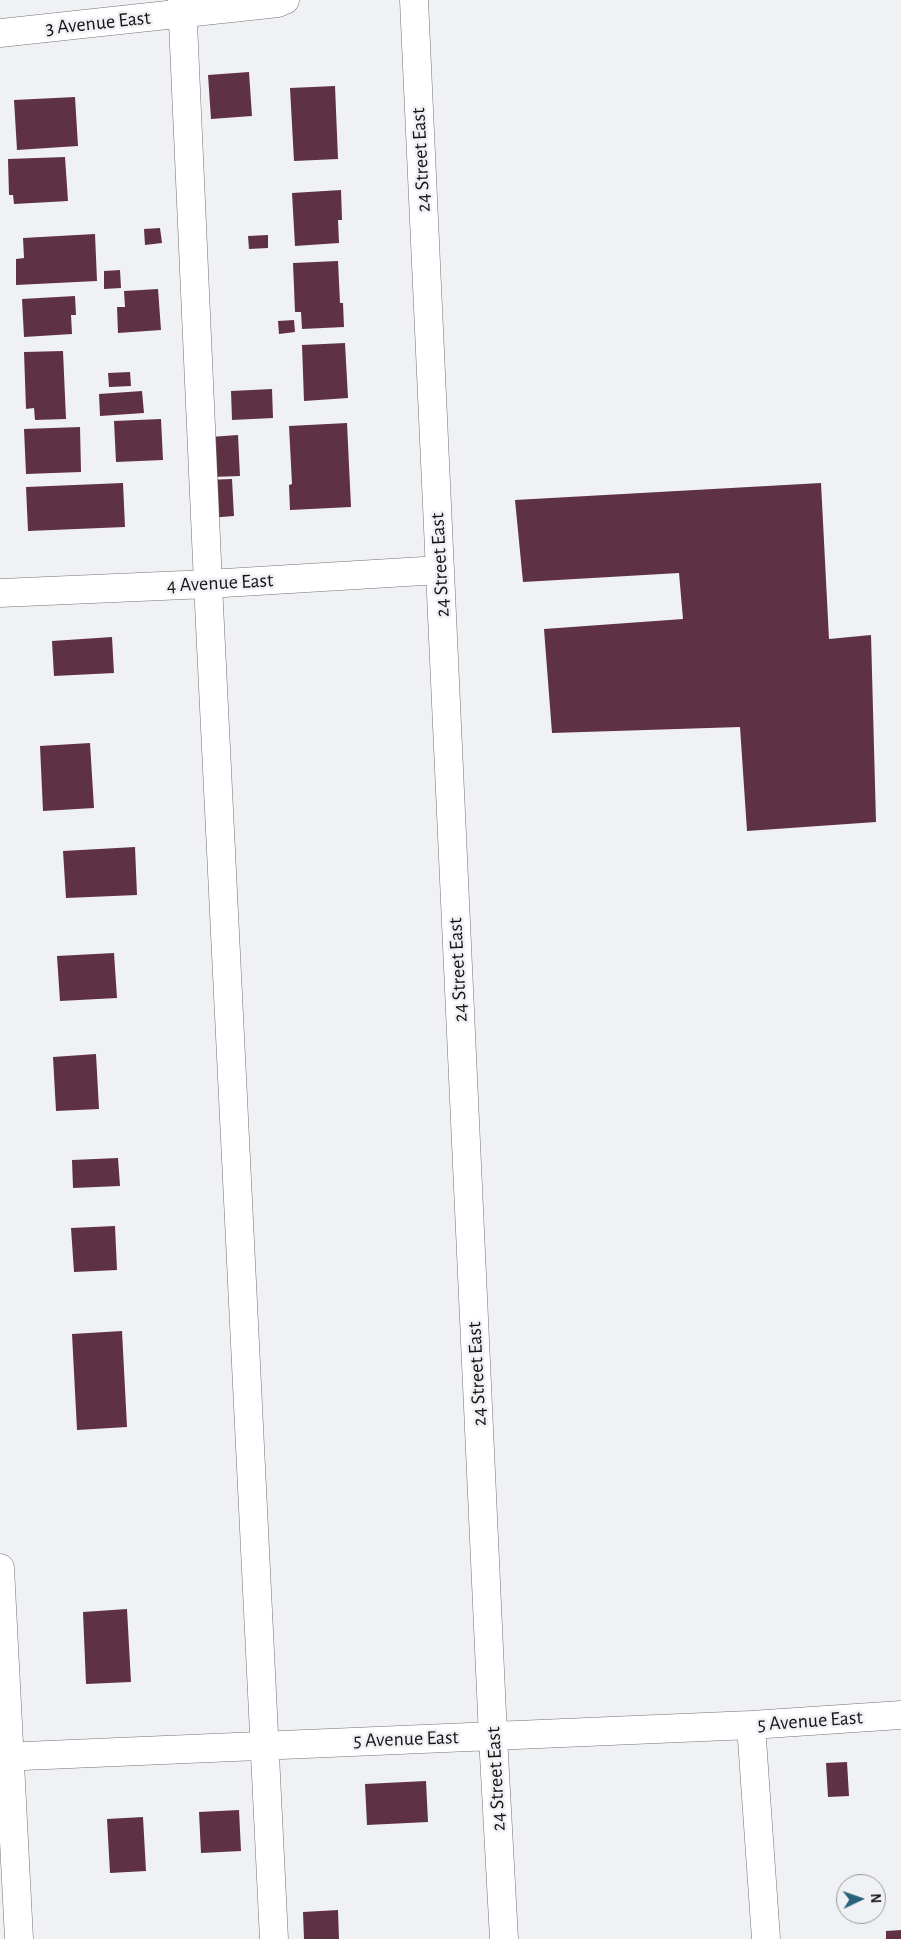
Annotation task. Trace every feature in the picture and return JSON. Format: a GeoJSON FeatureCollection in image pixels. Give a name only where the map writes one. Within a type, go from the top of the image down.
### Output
{"type":"FeatureCollection","features":[{"type":"Feature","properties":{"kind":"street","name":"3 Avenue East"},"geometry":{"type":"LineString","coordinates":[[0,33],[182,7],[278,3],[285,0]]}},
{"type":"Feature","properties":{"kind":"street","name":"24 Street East"},"geometry":{"type":"LineString","coordinates":[[414,0],[493,1736],[504,1939]]}},
{"type":"Feature","properties":{"kind":"street"},"geometry":{"type":"LineString","coordinates":[[182,7],[274,1939]]}},
{"type":"Feature","properties":{"kind":"street","name":"4 Avenue East"},"geometry":{"type":"LineString","coordinates":[[0,593],[208,584],[440,570]]}},
{"type":"Feature","properties":{"kind":"street"},"geometry":{"type":"LineString","coordinates":[[0,1568],[4,1756],[19,1939]]}},
{"type":"Feature","properties":{"kind":"street","name":"5 Avenue East"},"geometry":{"type":"LineString","coordinates":[[4,1756],[751,1725],[901,1715]]}},
{"type":"Feature","properties":{"kind":"street"},"geometry":{"type":"LineString","coordinates":[[751,1725],[766,1939]]}},
{"type":"Feature","properties":{"kind":"building"},"geometry":{"type":"Polygon","coordinates":[[[249,72],[252,116],[211,119],[208,75],[249,72]]]}},
{"type":"Feature","properties":{"kind":"building"},"geometry":{"type":"Polygon","coordinates":[[[335,86],[338,159],[294,161],[290,88],[335,86]]]}},
{"type":"Feature","properties":{"kind":"building"},"geometry":{"type":"Polygon","coordinates":[[[75,97],[78,146],[17,150],[14,100],[75,97]]]}},
{"type":"Feature","properties":{"kind":"building"},"geometry":{"type":"Polygon","coordinates":[[[65,157],[68,201],[14,204],[13,195],[9,195],[8,159],[65,157]]]}},
{"type":"Feature","properties":{"kind":"building"},"geometry":{"type":"Polygon","coordinates":[[[341,190],[342,220],[338,220],[339,243],[295,246],[292,193],[341,190]]]}},
{"type":"Feature","properties":{"kind":"building"},"geometry":{"type":"Polygon","coordinates":[[[160,228],[162,243],[145,245],[144,229],[160,228]]]}},
{"type":"Feature","properties":{"kind":"building"},"geometry":{"type":"Polygon","coordinates":[[[95,234],[97,281],[16,285],[16,259],[24,258],[23,238],[95,234]]]}},
{"type":"Feature","properties":{"kind":"building"},"geometry":{"type":"Polygon","coordinates":[[[268,235],[268,248],[249,249],[248,236],[268,235]]]}},
{"type":"Feature","properties":{"kind":"building"},"geometry":{"type":"Polygon","coordinates":[[[338,261],[340,303],[343,303],[344,327],[302,329],[301,312],[295,312],[293,263],[338,261]]]}},
{"type":"Feature","properties":{"kind":"building"},"geometry":{"type":"Polygon","coordinates":[[[120,270],[121,288],[104,289],[104,271],[120,270]]]}},
{"type":"Feature","properties":{"kind":"building"},"geometry":{"type":"Polygon","coordinates":[[[158,289],[161,330],[118,333],[117,307],[125,307],[124,291],[158,289]]]}},
{"type":"Feature","properties":{"kind":"building"},"geometry":{"type":"Polygon","coordinates":[[[75,296],[76,315],[71,315],[72,334],[24,337],[22,299],[75,296]]]}},
{"type":"Feature","properties":{"kind":"building"},"geometry":{"type":"Polygon","coordinates":[[[294,320],[295,332],[279,334],[278,321],[294,320]]]}},
{"type":"Feature","properties":{"kind":"building"},"geometry":{"type":"Polygon","coordinates":[[[345,343],[348,398],[304,401],[302,345],[345,343]]]}},
{"type":"Feature","properties":{"kind":"building"},"geometry":{"type":"Polygon","coordinates":[[[63,351],[66,419],[35,420],[34,408],[26,409],[24,352],[63,351]]]}},
{"type":"Feature","properties":{"kind":"building"},"geometry":{"type":"Polygon","coordinates":[[[130,372],[131,386],[109,387],[108,373],[130,372]]]}},
{"type":"Feature","properties":{"kind":"building"},"geometry":{"type":"Polygon","coordinates":[[[272,389],[273,418],[232,420],[231,391],[272,389]]]}},
{"type":"Feature","properties":{"kind":"building"},"geometry":{"type":"Polygon","coordinates":[[[142,391],[144,413],[100,416],[99,394],[142,391]]]}},
{"type":"Feature","properties":{"kind":"building"},"geometry":{"type":"Polygon","coordinates":[[[161,419],[163,460],[116,462],[114,421],[161,419]]]}},
{"type":"Feature","properties":{"kind":"building"},"geometry":{"type":"Polygon","coordinates":[[[347,423],[351,507],[290,510],[289,485],[292,484],[289,426],[347,423]]]}},
{"type":"Feature","properties":{"kind":"building"},"geometry":{"type":"Polygon","coordinates":[[[80,427],[81,472],[26,474],[24,429],[80,427]]]}},
{"type":"Feature","properties":{"kind":"building"},"geometry":{"type":"Polygon","coordinates":[[[238,435],[240,476],[212,477],[210,437],[238,435]]]}},
{"type":"Feature","properties":{"kind":"building"},"geometry":{"type":"Polygon","coordinates":[[[232,479],[234,516],[208,518],[206,480],[232,479]]]}},
{"type":"Feature","properties":{"kind":"building"},"geometry":{"type":"Polygon","coordinates":[[[123,483],[125,527],[28,531],[26,487],[123,483]]]}},
{"type":"Feature","properties":{"kind":"building"},"geometry":{"type":"Polygon","coordinates":[[[821,483],[829,639],[871,635],[876,822],[747,831],[740,727],[552,733],[544,629],[683,619],[679,573],[523,582],[515,500],[821,483]]]}},
{"type":"Feature","properties":{"kind":"building"},"geometry":{"type":"Polygon","coordinates":[[[112,637],[114,673],[54,676],[52,641],[112,637]]]}},
{"type":"Feature","properties":{"kind":"building"},"geometry":{"type":"Polygon","coordinates":[[[90,743],[94,808],[43,811],[40,746],[90,743]]]}},
{"type":"Feature","properties":{"kind":"building"},"geometry":{"type":"Polygon","coordinates":[[[135,847],[137,895],[66,898],[63,851],[135,847]]]}},
{"type":"Feature","properties":{"kind":"building"},"geometry":{"type":"Polygon","coordinates":[[[114,953],[117,998],[60,1001],[57,956],[114,953]]]}},
{"type":"Feature","properties":{"kind":"building"},"geometry":{"type":"Polygon","coordinates":[[[96,1054],[99,1109],[56,1111],[53,1057],[96,1054]]]}},
{"type":"Feature","properties":{"kind":"building"},"geometry":{"type":"Polygon","coordinates":[[[118,1158],[120,1186],[73,1188],[72,1160],[118,1158]]]}},
{"type":"Feature","properties":{"kind":"building"},"geometry":{"type":"Polygon","coordinates":[[[115,1226],[117,1270],[74,1272],[71,1228],[115,1226]]]}},
{"type":"Feature","properties":{"kind":"building"},"geometry":{"type":"Polygon","coordinates":[[[122,1331],[127,1427],[77,1430],[72,1334],[122,1331]]]}},
{"type":"Feature","properties":{"kind":"building"},"geometry":{"type":"Polygon","coordinates":[[[127,1609],[131,1682],[86,1684],[83,1612],[127,1609]]]}},
{"type":"Feature","properties":{"kind":"building"},"geometry":{"type":"Polygon","coordinates":[[[847,1762],[849,1796],[828,1797],[826,1763],[847,1762]]]}},
{"type":"Feature","properties":{"kind":"building"},"geometry":{"type":"Polygon","coordinates":[[[426,1781],[428,1822],[367,1825],[365,1784],[426,1781]]]}},
{"type":"Feature","properties":{"kind":"building"},"geometry":{"type":"Polygon","coordinates":[[[239,1810],[241,1851],[201,1853],[199,1812],[239,1810]]]}},
{"type":"Feature","properties":{"kind":"building"},"geometry":{"type":"Polygon","coordinates":[[[143,1817],[146,1871],[110,1873],[107,1819],[143,1817]]]}},
{"type":"Feature","properties":{"kind":"building"},"geometry":{"type":"Polygon","coordinates":[[[338,1910],[339,1939],[304,1939],[303,1912],[338,1910]]]}},
{"type":"Feature","properties":{"kind":"building"},"geometry":{"type":"Polygon","coordinates":[[[901,1930],[901,1939],[886,1939],[886,1931],[901,1930]]]}}]}
